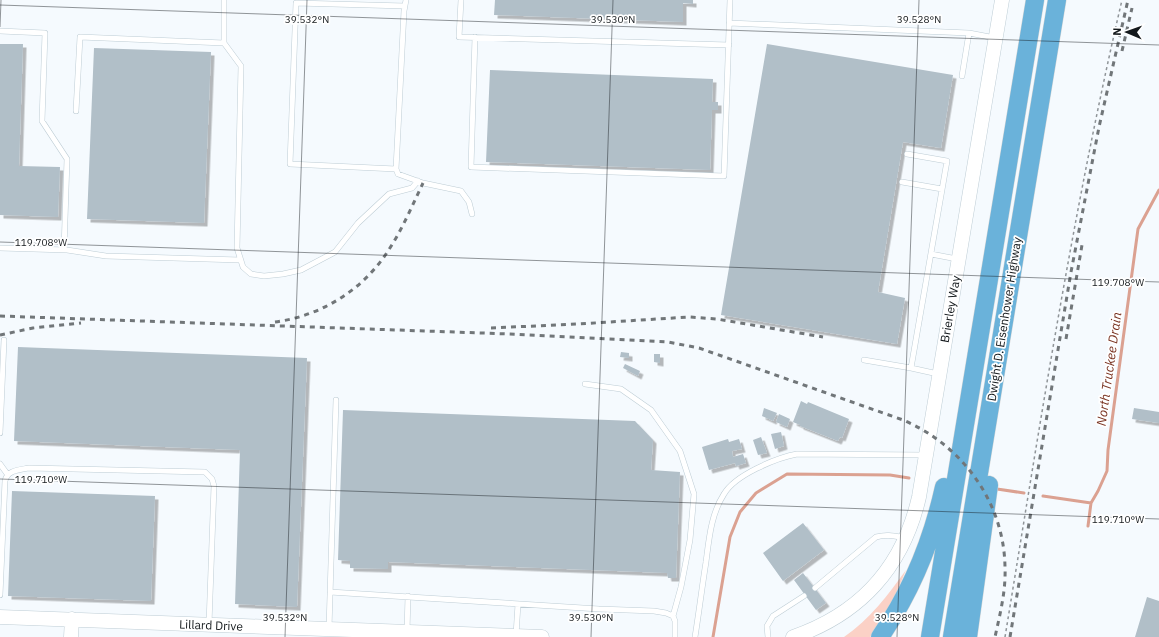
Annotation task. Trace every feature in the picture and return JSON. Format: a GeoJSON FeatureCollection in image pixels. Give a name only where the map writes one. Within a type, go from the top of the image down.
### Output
{"type":"FeatureCollection","features":[{"type":"Feature","properties":{"kind":"highway","name":"Dwight D. Eisenhower Highway"},"geometry":{"type":"LineString","coordinates":[[930,637],[1035,0]]}},
{"type":"Feature","properties":{"kind":"highway","name":"Dwight D. Eisenhower Highway"},"geometry":{"type":"LineString","coordinates":[[952,637],[1057,0]]}},
{"type":"Feature","properties":{"kind":"highway"},"geometry":{"type":"LineString","coordinates":[[1024,194],[1038,159],[1068,0]]}},
{"type":"Feature","properties":{"kind":"highway"},"geometry":{"type":"LineString","coordinates":[[880,637],[890,622],[916,574],[934,526],[942,496],[977,326],[989,283]]}},
{"type":"Feature","properties":{"kind":"highway"},"geometry":{"type":"LineString","coordinates":[[968,637],[990,470],[988,419]]}},
{"type":"Feature","properties":{"kind":"street","name":"Brierley Way"},"geometry":{"type":"LineString","coordinates":[[793,637],[810,631],[830,621],[858,602],[884,575],[897,556],[906,538],[917,507],[1002,0]]}},
{"type":"Feature","properties":{"kind":"street","name":"Lillard Drive"},"geometry":{"type":"LineString","coordinates":[[0,617],[329,629],[360,634],[407,632],[429,635],[542,637]]}},
{"type":"Feature","properties":{"kind":"street"},"geometry":{"type":"LineString","coordinates":[[71,637],[72,620]]}},
{"type":"Feature","properties":{"kind":"lane"},"geometry":{"type":"LineString","coordinates":[[224,0],[224,43],[241,66],[237,248],[243,267],[251,274],[264,276],[301,270],[335,252],[358,223],[389,194],[412,188],[418,182]]}},
{"type":"Feature","properties":{"kind":"lane"},"geometry":{"type":"LineString","coordinates":[[406,0],[396,169],[398,174],[418,182],[460,191],[469,202],[472,214]]}},
{"type":"Feature","properties":{"kind":"lane"},"geometry":{"type":"LineString","coordinates":[[460,0],[459,37],[728,45]]}},
{"type":"Feature","properties":{"kind":"lane"},"geometry":{"type":"LineString","coordinates":[[475,37],[471,167],[724,176],[730,0]]}},
{"type":"Feature","properties":{"kind":"lane"},"geometry":{"type":"LineString","coordinates":[[396,169],[290,164],[296,3],[405,6]]}},
{"type":"Feature","properties":{"kind":"lane"},"geometry":{"type":"LineString","coordinates":[[729,23],[969,33],[996,38]]}},
{"type":"Feature","properties":{"kind":"lane"},"geometry":{"type":"LineString","coordinates":[[0,31],[45,33],[42,121],[67,158],[64,250]]}},
{"type":"Feature","properties":{"kind":"lane"},"geometry":{"type":"LineString","coordinates":[[962,76],[969,33]]}},
{"type":"Feature","properties":{"kind":"lane"},"geometry":{"type":"LineString","coordinates":[[76,111],[80,37],[224,43]]}},
{"type":"Feature","properties":{"kind":"lane"},"geometry":{"type":"LineString","coordinates":[[907,154],[947,161],[911,368]]}},
{"type":"Feature","properties":{"kind":"lane"},"geometry":{"type":"LineString","coordinates":[[902,182],[942,189]]}},
{"type":"Feature","properties":{"kind":"lane"},"geometry":{"type":"LineString","coordinates":[[0,248],[64,250],[106,256],[240,260]]}},
{"type":"Feature","properties":{"kind":"lane"},"geometry":{"type":"LineString","coordinates":[[931,254],[959,259]]}},
{"type":"Feature","properties":{"kind":"lane"},"geometry":{"type":"LineString","coordinates":[[0,433],[4,340]]}},
{"type":"Feature","properties":{"kind":"lane"},"geometry":{"type":"LineString","coordinates":[[864,360],[939,374]]}},
{"type":"Feature","properties":{"kind":"lane"},"geometry":{"type":"LineString","coordinates":[[585,384],[621,389],[651,410],[680,451],[694,494],[690,540],[681,587],[673,616],[675,621],[675,637]]}},
{"type":"Feature","properties":{"kind":"lane"},"geometry":{"type":"LineString","coordinates":[[329,629],[336,400]]}},
{"type":"Feature","properties":{"kind":"lane"},"geometry":{"type":"LineString","coordinates":[[695,637],[714,516],[724,493],[730,486],[758,468],[778,459],[797,454],[926,455]]}},
{"type":"Feature","properties":{"kind":"lane"},"geometry":{"type":"LineString","coordinates":[[0,464],[8,475]]}},
{"type":"Feature","properties":{"kind":"lane"},"geometry":{"type":"LineString","coordinates":[[0,595],[5,481],[8,475],[15,471],[29,468],[200,472],[208,474],[212,479],[214,493],[209,625]]}},
{"type":"Feature","properties":{"kind":"lane"},"geometry":{"type":"LineString","coordinates":[[815,588],[876,538],[883,535],[906,538]]}},
{"type":"Feature","properties":{"kind":"lane"},"geometry":{"type":"LineString","coordinates":[[330,592],[654,612],[666,613],[673,616]]}},
{"type":"Feature","properties":{"kind":"lane"},"geometry":{"type":"LineString","coordinates":[[407,632],[408,596]]}},
{"type":"Feature","properties":{"kind":"lane"},"geometry":{"type":"LineString","coordinates":[[768,637],[768,626],[773,616],[804,596]]}},
{"type":"Feature","properties":{"kind":"lane"},"geometry":{"type":"LineString","coordinates":[[516,636],[518,604]]}},
{"type":"Feature","properties":{"kind":"path"},"geometry":{"type":"LineString","coordinates":[[1005,637],[1085,170],[1122,0]]}},
{"type":"Feature","properties":{"kind":"shaded area"},"geometry":{"type":"Polygon","coordinates":[[[906,570],[893,601],[870,637],[844,637],[870,614],[906,570]]]}},
{"type":"Feature","properties":{"kind":"building"},"geometry":{"type":"Polygon","coordinates":[[[495,0],[693,0],[693,4],[683,3],[683,22],[494,15],[495,0]]]}},
{"type":"Feature","properties":{"kind":"building"},"geometry":{"type":"Polygon","coordinates":[[[0,44],[23,44],[19,166],[60,167],[58,217],[0,215],[0,44]]]}},
{"type":"Feature","properties":{"kind":"building"},"geometry":{"type":"Polygon","coordinates":[[[767,44],[953,75],[941,148],[903,142],[878,292],[905,298],[897,344],[721,315],[767,44]]]}},
{"type":"Feature","properties":{"kind":"building"},"geometry":{"type":"Polygon","coordinates":[[[94,48],[211,52],[204,223],[87,219],[94,48]]]}},
{"type":"Feature","properties":{"kind":"building"},"geometry":{"type":"Polygon","coordinates":[[[490,70],[713,79],[712,102],[718,102],[718,110],[712,110],[710,170],[486,162],[490,70]]]}},
{"type":"Feature","properties":{"kind":"building"},"geometry":{"type":"Polygon","coordinates":[[[18,347],[307,358],[297,607],[235,604],[240,450],[14,441],[18,347]]]}},
{"type":"Feature","properties":{"kind":"building"},"geometry":{"type":"Polygon","coordinates":[[[621,352],[629,353],[629,358],[620,357],[621,352]]]}},
{"type":"Feature","properties":{"kind":"building"},"geometry":{"type":"Polygon","coordinates":[[[654,354],[660,354],[660,363],[654,362],[654,354]]]}},
{"type":"Feature","properties":{"kind":"building"},"geometry":{"type":"Polygon","coordinates":[[[625,364],[640,371],[638,376],[623,368],[625,364]]]}},
{"type":"Feature","properties":{"kind":"building"},"geometry":{"type":"Polygon","coordinates":[[[801,401],[807,404],[808,402],[849,419],[842,438],[840,437],[838,441],[793,422],[801,401]]]}},
{"type":"Feature","properties":{"kind":"building"},"geometry":{"type":"Polygon","coordinates":[[[764,408],[777,413],[773,421],[762,416],[764,408]]]}},
{"type":"Feature","properties":{"kind":"building"},"geometry":{"type":"Polygon","coordinates":[[[1134,408],[1159,412],[1159,423],[1132,419],[1134,408]]]}},
{"type":"Feature","properties":{"kind":"building"},"geometry":{"type":"Polygon","coordinates":[[[343,410],[635,421],[653,440],[651,470],[680,472],[676,578],[668,578],[667,573],[388,562],[388,569],[350,568],[350,561],[338,560],[343,410]]]}},
{"type":"Feature","properties":{"kind":"building"},"geometry":{"type":"Polygon","coordinates":[[[779,414],[790,419],[787,427],[776,422],[779,414]]]}},
{"type":"Feature","properties":{"kind":"building"},"geometry":{"type":"Polygon","coordinates":[[[781,432],[784,446],[775,449],[771,434],[781,432]]]}},
{"type":"Feature","properties":{"kind":"building"},"geometry":{"type":"Polygon","coordinates":[[[761,437],[767,453],[758,455],[753,440],[761,437]]]}},
{"type":"Feature","properties":{"kind":"building"},"geometry":{"type":"Polygon","coordinates":[[[728,439],[729,442],[739,439],[742,449],[732,451],[733,457],[743,454],[746,463],[736,466],[735,463],[709,470],[702,447],[728,439]]]}},
{"type":"Feature","properties":{"kind":"building"},"geometry":{"type":"Polygon","coordinates":[[[12,491],[155,496],[151,601],[8,596],[12,491]]]}},
{"type":"Feature","properties":{"kind":"building"},"geometry":{"type":"Polygon","coordinates":[[[803,523],[824,550],[783,581],[763,553],[803,523]]]}},
{"type":"Feature","properties":{"kind":"building"},"geometry":{"type":"Polygon","coordinates":[[[803,573],[826,603],[816,610],[794,580],[803,573]]]}},
{"type":"Feature","properties":{"kind":"building"},"geometry":{"type":"Polygon","coordinates":[[[1147,597],[1159,601],[1159,637],[1135,637],[1147,597]]]}},
{"type":"Feature","properties":{"kind":"waterway","name":"North Truckee Drain"},"geometry":{"type":"LineString","coordinates":[[1088,526],[1091,503],[1107,471],[1108,450],[1138,229],[1159,190]]}},
{"type":"Feature","properties":{"kind":"waterway","name":"North Truckee Drain"},"geometry":{"type":"LineString","coordinates":[[713,637],[730,537],[740,512],[756,493],[787,474],[890,475],[909,478]]}},
{"type":"Feature","properties":{"kind":"waterway","name":"North Truckee Drain"},"geometry":{"type":"LineString","coordinates":[[997,489],[1024,493]]}},
{"type":"Feature","properties":{"kind":"waterway","name":"North Truckee Drain"},"geometry":{"type":"LineString","coordinates":[[1043,496],[1091,503]]}},
{"type":"Feature","properties":{"kind":"railway"},"geometry":{"type":"LineString","coordinates":[[1010,637],[1071,272],[1099,127],[1128,0]]}},
{"type":"Feature","properties":{"kind":"railway"},"geometry":{"type":"LineString","coordinates":[[1122,51],[1132,8]]}},
{"type":"Feature","properties":{"kind":"railway"},"geometry":{"type":"LineString","coordinates":[[275,322],[309,314],[324,307],[339,299],[366,278],[378,265],[393,243],[407,218],[423,183]]}},
{"type":"Feature","properties":{"kind":"railway"},"geometry":{"type":"LineString","coordinates":[[1066,339],[1082,245]]}},
{"type":"Feature","properties":{"kind":"railway"},"geometry":{"type":"LineString","coordinates":[[0,316],[510,334],[668,342],[699,348],[903,420],[944,444],[961,460],[976,478],[988,499],[997,520],[1003,543],[1005,585],[995,637]]}},
{"type":"Feature","properties":{"kind":"railway"},"geometry":{"type":"LineString","coordinates":[[491,328],[689,317],[717,319],[823,337]]}},
{"type":"Feature","properties":{"kind":"railway"},"geometry":{"type":"LineString","coordinates":[[0,335],[33,328],[81,323]]}}]}
